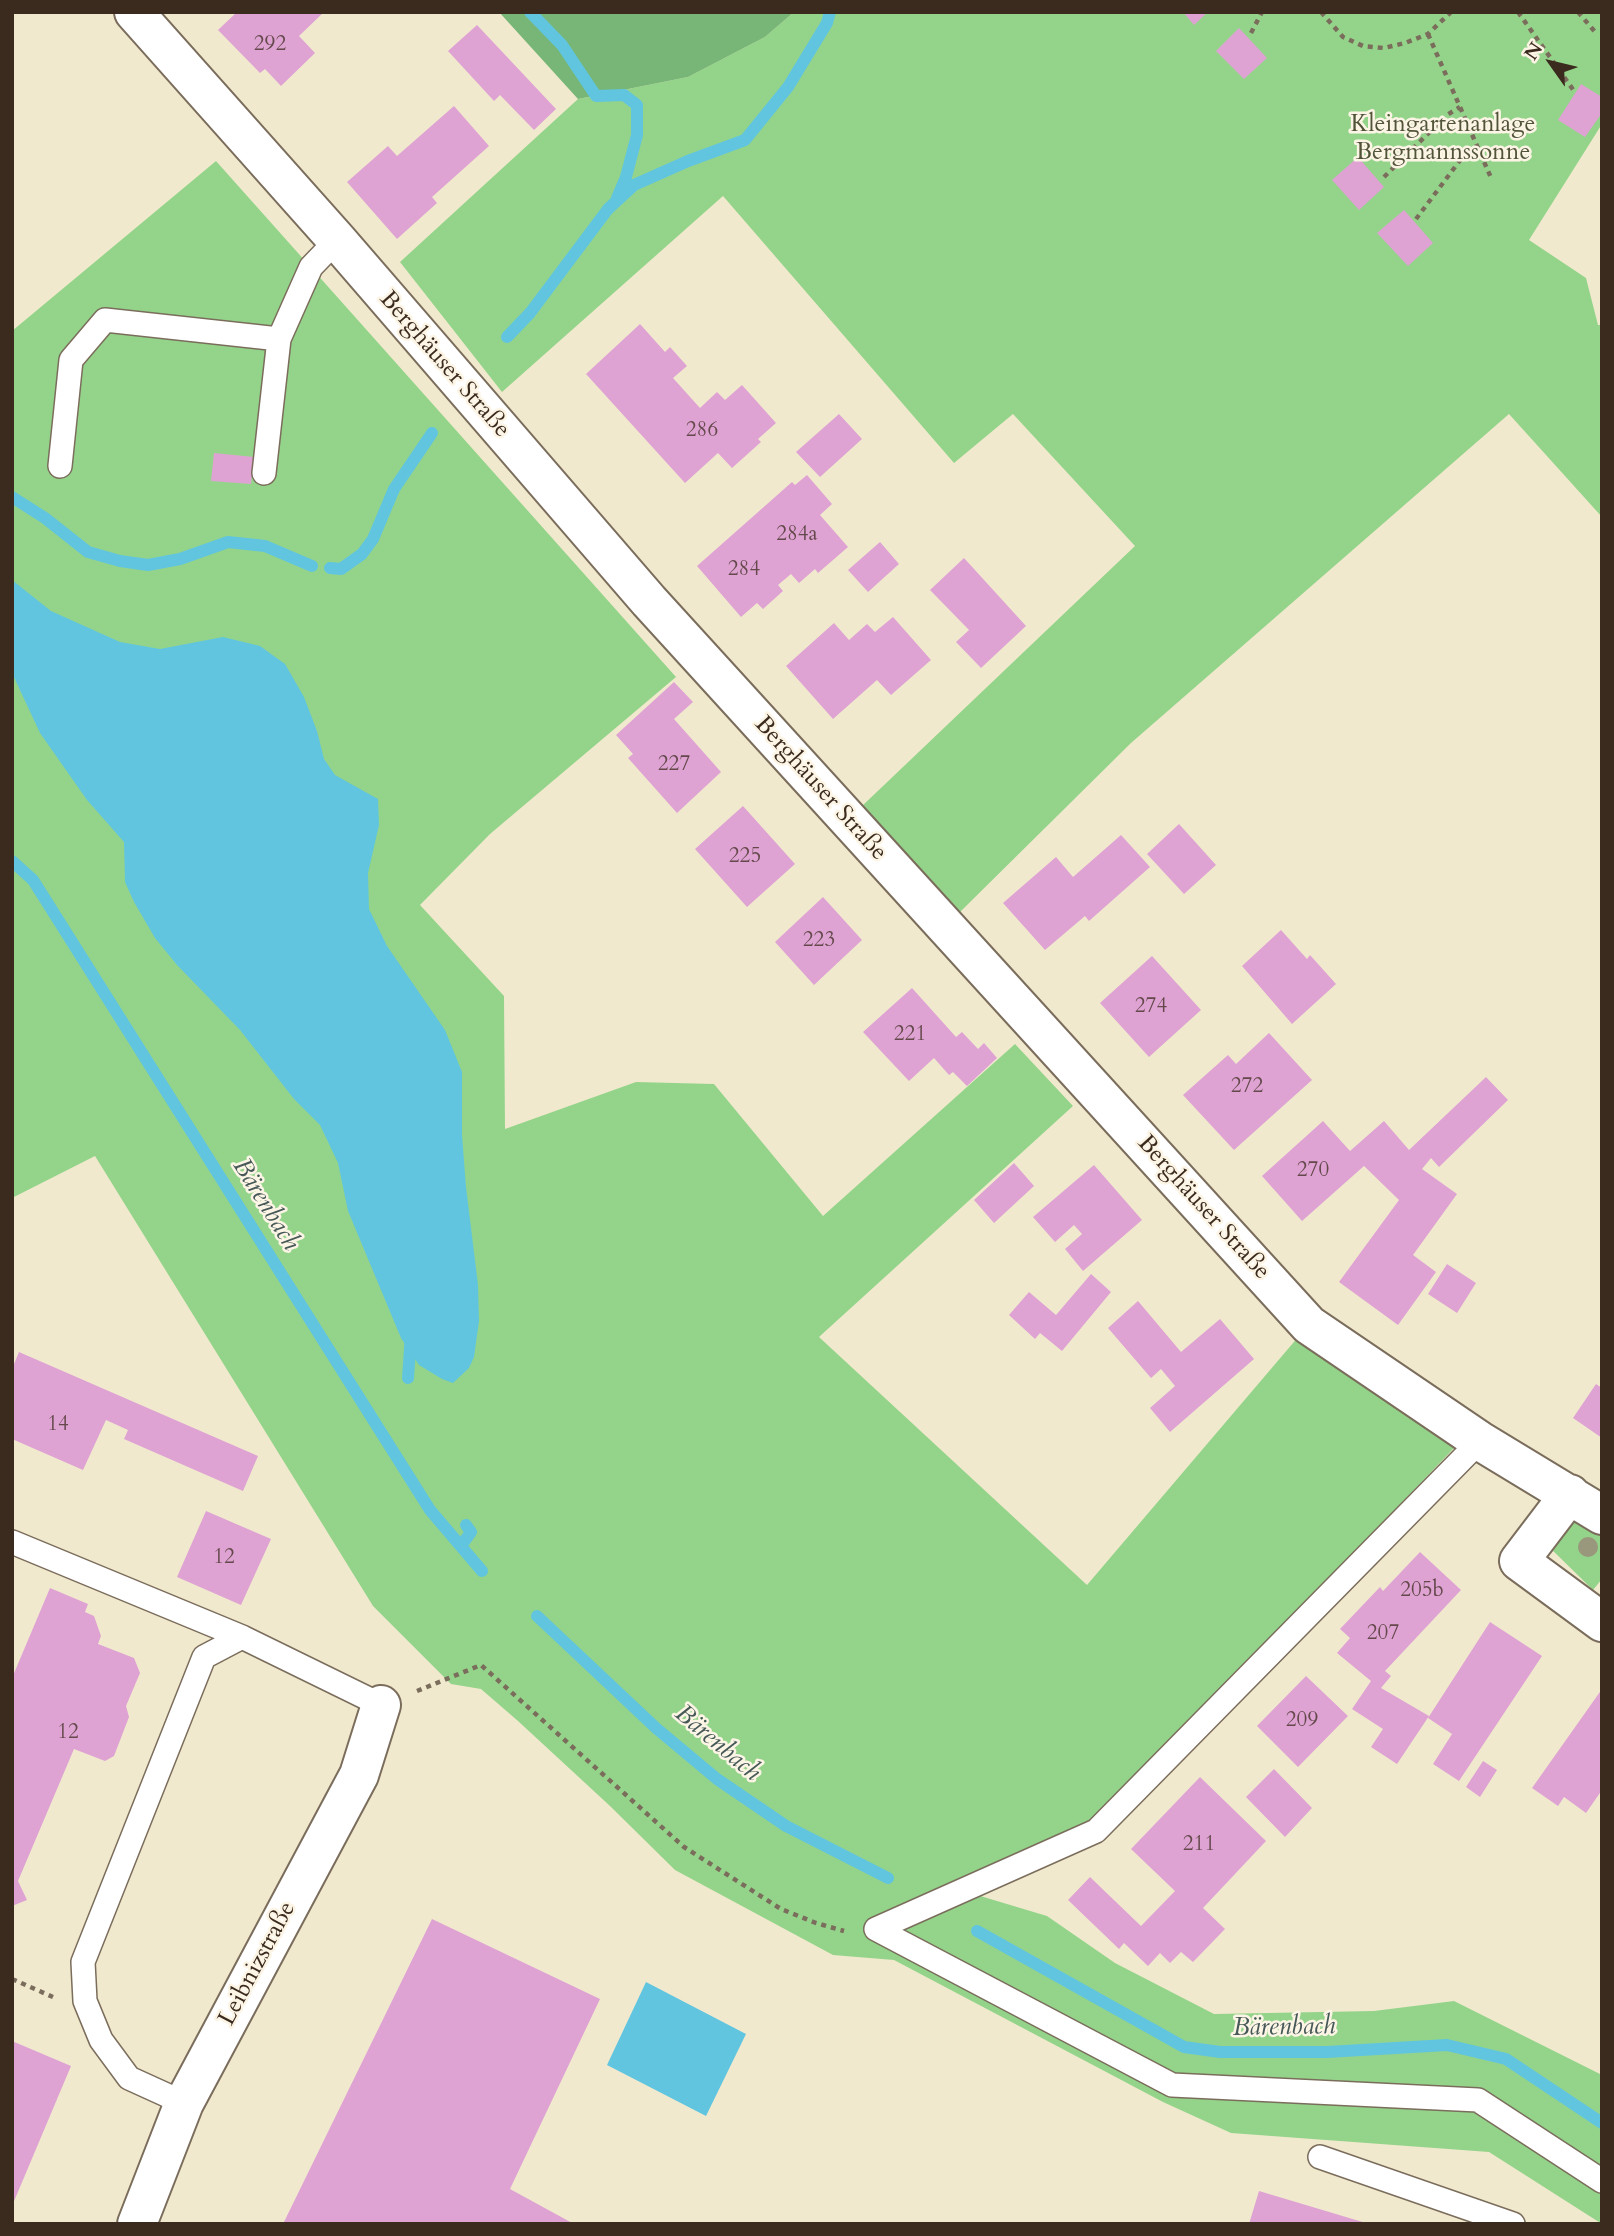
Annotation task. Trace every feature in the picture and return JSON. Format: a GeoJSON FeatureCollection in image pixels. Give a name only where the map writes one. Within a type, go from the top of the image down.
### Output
{"type":"FeatureCollection","features":[{"type":"Feature","properties":{"kind":"street","name":"Berghäuser Straße"},"geometry":{"type":"LineString","coordinates":[[134,12],[337,240],[649,601],[1309,1325],[1480,1441],[1602,1515]]}},
{"type":"Feature","properties":{"kind":"street"},"geometry":{"type":"LineString","coordinates":[[1570,1494],[1519,1561],[1602,1622]]}},
{"type":"Feature","properties":{"kind":"street","name":"Leibnizstraße"},"geometry":{"type":"LineString","coordinates":[[136,2224],[184,2103],[359,1775],[381,1705]]}},
{"type":"Feature","properties":{"kind":"lane"},"geometry":{"type":"LineString","coordinates":[[264,473],[279,339],[311,267],[337,240]]}},
{"type":"Feature","properties":{"kind":"lane"},"geometry":{"type":"LineString","coordinates":[[60,466],[71,360],[105,320],[279,339]]}},
{"type":"Feature","properties":{"kind":"lane"},"geometry":{"type":"LineString","coordinates":[[876,1929],[1097,1831],[1480,1441]]}},
{"type":"Feature","properties":{"kind":"lane"},"geometry":{"type":"LineString","coordinates":[[12,1542],[242,1637],[381,1705]]}},
{"type":"Feature","properties":{"kind":"lane"},"geometry":{"type":"LineString","coordinates":[[184,2103],[129,2078],[101,2040],[85,2001],[83,1962],[204,1657],[242,1637]]}},
{"type":"Feature","properties":{"kind":"lane"},"geometry":{"type":"LineString","coordinates":[[876,1929],[1172,2085],[1478,2100],[1602,2181]]}},
{"type":"Feature","properties":{"kind":"lane"},"geometry":{"type":"LineString","coordinates":[[1320,2157],[1513,2224]]}},
{"type":"Feature","properties":{"kind":"path"},"geometry":{"type":"LineString","coordinates":[[1251,33],[1262,12]]}},
{"type":"Feature","properties":{"kind":"path"},"geometry":{"type":"LineString","coordinates":[[1321,12],[1343,37],[1363,46],[1384,48],[1428,34],[1450,13]]}},
{"type":"Feature","properties":{"kind":"path"},"geometry":{"type":"LineString","coordinates":[[1518,12],[1574,90]]}},
{"type":"Feature","properties":{"kind":"path"},"geometry":{"type":"LineString","coordinates":[[1578,12],[1596,33]]}},
{"type":"Feature","properties":{"kind":"path"},"geometry":{"type":"LineString","coordinates":[[1428,34],[1492,180]]}},
{"type":"Feature","properties":{"kind":"path"},"geometry":{"type":"LineString","coordinates":[[1384,177],[1447,115],[1460,107]]}},
{"type":"Feature","properties":{"kind":"path"},"geometry":{"type":"LineString","coordinates":[[1416,219],[1464,155],[1479,150]]}},
{"type":"Feature","properties":{"kind":"path"},"geometry":{"type":"LineString","coordinates":[[381,1705],[481,1665],[684,1847],[781,1909],[844,1931],[876,1929]]}},
{"type":"Feature","properties":{"kind":"path"},"geometry":{"type":"LineString","coordinates":[[12,1979],[62,2001],[85,2001]]}},
{"type":"Feature","properties":{"kind":"green space"},"geometry":{"type":"Polygon","coordinates":[[[499,12],[794,12],[765,37],[688,77],[578,99],[499,12]]]}},
{"type":"Feature","properties":{"kind":"green space","name":"Kleingartenanlage Bergmannssonne"},"geometry":{"type":"Polygon","coordinates":[[[794,12],[1602,12],[1602,124],[1529,240],[1586,278],[1598,325],[1602,325],[1602,517],[1509,414],[1131,743],[960,912],[861,807],[1135,546],[1013,414],[954,463],[723,196],[502,392],[400,262],[578,99],[688,77],[765,37],[794,12]]]}},
{"type":"Feature","properties":{"kind":"green space"},"geometry":{"type":"Polygon","coordinates":[[[216,161],[676,677],[490,834],[420,905],[504,996],[505,1129],[636,1082],[714,1084],[823,1216],[1015,1044],[1073,1106],[819,1337],[1087,1585],[1299,1336],[1454,1448],[1094,1825],[977,1895],[1047,1916],[1115,1963],[1214,2014],[1374,2011],[1454,2001],[1602,2075],[1602,2224],[1489,2152],[1231,2133],[1163,2102],[894,1960],[833,1955],[675,1870],[518,1721],[481,1689],[451,1684],[373,1606],[95,1156],[12,1198],[12,331],[216,161]]]}},
{"type":"Feature","properties":{"kind":"green space"},"geometry":{"type":"Polygon","coordinates":[[[1575,1512],[1602,1529],[1602,1579],[1593,1590],[1546,1544],[1575,1512]]]}},
{"type":"Feature","properties":{"kind":"water"},"geometry":{"type":"Polygon","coordinates":[[[12,580],[51,611],[120,642],[160,649],[223,637],[260,646],[285,664],[304,697],[324,759],[335,775],[378,799],[379,825],[368,873],[369,909],[387,946],[445,1030],[462,1072],[462,1135],[478,1285],[479,1321],[474,1357],[469,1368],[453,1383],[419,1365],[401,1338],[348,1211],[338,1163],[320,1125],[294,1099],[240,1030],[177,965],[155,938],[125,882],[124,842],[87,800],[40,733],[12,673],[12,580]]]}},
{"type":"Feature","properties":{"kind":"water"},"geometry":{"type":"Polygon","coordinates":[[[646,1982],[746,2034],[706,2116],[607,2065],[646,1982]]]}},
{"type":"Feature","properties":{"kind":"building"},"geometry":{"type":"Polygon","coordinates":[[[237,12],[324,12],[299,36],[315,53],[281,86],[265,69],[260,73],[218,30],[237,12]]]}},
{"type":"Feature","properties":{"kind":"building"},"geometry":{"type":"Polygon","coordinates":[[[1183,12],[1208,12],[1194,25],[1183,12]]]}},
{"type":"Feature","properties":{"kind":"building"},"geometry":{"type":"Polygon","coordinates":[[[477,25],[556,109],[534,130],[500,95],[494,101],[448,51],[477,25]]]}},
{"type":"Feature","properties":{"kind":"building"},"geometry":{"type":"Polygon","coordinates":[[[1239,28],[1267,58],[1244,79],[1216,51],[1239,28]]]}},
{"type":"Feature","properties":{"kind":"building"},"geometry":{"type":"Polygon","coordinates":[[[1581,84],[1602,97],[1602,113],[1585,137],[1558,120],[1581,84]]]}},
{"type":"Feature","properties":{"kind":"building"},"geometry":{"type":"Polygon","coordinates":[[[454,106],[489,146],[432,197],[437,203],[397,239],[347,182],[388,146],[397,156],[454,106]]]}},
{"type":"Feature","properties":{"kind":"building"},"geometry":{"type":"Polygon","coordinates":[[[1358,157],[1384,187],[1359,210],[1332,180],[1358,157]]]}},
{"type":"Feature","properties":{"kind":"building"},"geometry":{"type":"Polygon","coordinates":[[[1404,210],[1433,243],[1408,266],[1377,233],[1404,210]]]}},
{"type":"Feature","properties":{"kind":"building"},"geometry":{"type":"Polygon","coordinates":[[[640,324],[665,352],[670,347],[687,366],[673,378],[700,408],[717,392],[725,400],[742,385],[776,423],[758,439],[761,442],[732,468],[718,453],[685,483],[586,374],[640,324]]]}},
{"type":"Feature","properties":{"kind":"building"},"geometry":{"type":"Polygon","coordinates":[[[839,414],[862,439],[820,477],[796,452],[839,414]]]}},
{"type":"Feature","properties":{"kind":"building"},"geometry":{"type":"Polygon","coordinates":[[[214,453],[254,457],[251,484],[211,481],[214,453]]]}},
{"type":"Feature","properties":{"kind":"building"},"geometry":{"type":"Polygon","coordinates":[[[807,475],[832,504],[820,515],[848,547],[818,573],[815,569],[799,583],[791,574],[778,585],[783,591],[763,609],[757,603],[741,617],[697,566],[792,482],[795,485],[807,475]]]}},
{"type":"Feature","properties":{"kind":"building"},"geometry":{"type":"Polygon","coordinates":[[[880,542],[899,564],[868,592],[848,570],[880,542]]]}},
{"type":"Feature","properties":{"kind":"building"},"geometry":{"type":"Polygon","coordinates":[[[964,558],[1026,626],[981,668],[956,642],[969,630],[930,590],[964,558]]]}},
{"type":"Feature","properties":{"kind":"building"},"geometry":{"type":"Polygon","coordinates":[[[893,617],[931,660],[891,695],[877,680],[833,719],[786,666],[834,623],[849,640],[867,624],[875,632],[893,617]]]}},
{"type":"Feature","properties":{"kind":"building"},"geometry":{"type":"Polygon","coordinates":[[[674,682],[693,702],[674,719],[721,772],[677,813],[628,758],[633,754],[616,735],[674,682]]]}},
{"type":"Feature","properties":{"kind":"building"},"geometry":{"type":"Polygon","coordinates":[[[743,806],[795,864],[747,907],[695,849],[743,806]]]}},
{"type":"Feature","properties":{"kind":"building"},"geometry":{"type":"Polygon","coordinates":[[[1179,824],[1216,865],[1184,894],[1147,854],[1179,824]]]}},
{"type":"Feature","properties":{"kind":"building"},"geometry":{"type":"Polygon","coordinates":[[[1121,835],[1150,867],[1089,921],[1085,916],[1045,950],[1003,903],[1056,857],[1073,877],[1121,835]]]}},
{"type":"Feature","properties":{"kind":"building"},"geometry":{"type":"Polygon","coordinates":[[[823,897],[862,940],[814,985],[775,942],[823,897]]]}},
{"type":"Feature","properties":{"kind":"building"},"geometry":{"type":"Polygon","coordinates":[[[1281,930],[1307,959],[1310,955],[1336,984],[1292,1024],[1242,966],[1281,930]]]}},
{"type":"Feature","properties":{"kind":"building"},"geometry":{"type":"Polygon","coordinates":[[[1152,956],[1201,1010],[1149,1057],[1100,1003],[1152,956]]]}},
{"type":"Feature","properties":{"kind":"building"},"geometry":{"type":"Polygon","coordinates":[[[912,988],[956,1037],[962,1032],[978,1049],[984,1043],[997,1058],[967,1086],[953,1072],[949,1075],[934,1058],[909,1081],[863,1032],[912,988]]]}},
{"type":"Feature","properties":{"kind":"building"},"geometry":{"type":"Polygon","coordinates":[[[1269,1033],[1312,1080],[1234,1150],[1183,1095],[1228,1055],[1236,1064],[1269,1033]]]}},
{"type":"Feature","properties":{"kind":"building"},"geometry":{"type":"Polygon","coordinates":[[[1486,1077],[1508,1100],[1439,1167],[1431,1158],[1422,1169],[1457,1194],[1413,1255],[1436,1272],[1398,1325],[1339,1282],[1399,1200],[1364,1166],[1302,1221],[1262,1176],[1323,1121],[1350,1151],[1384,1121],[1409,1150],[1486,1077]]]}},
{"type":"Feature","properties":{"kind":"building"},"geometry":{"type":"Polygon","coordinates":[[[1014,1163],[1034,1186],[994,1223],[974,1200],[1014,1163]]]}},
{"type":"Feature","properties":{"kind":"building"},"geometry":{"type":"Polygon","coordinates":[[[1094,1165],[1142,1220],[1083,1271],[1065,1249],[1082,1234],[1074,1225],[1055,1242],[1033,1217],[1094,1165]]]}},
{"type":"Feature","properties":{"kind":"building"},"geometry":{"type":"Polygon","coordinates":[[[1447,1264],[1476,1283],[1457,1313],[1428,1294],[1447,1264]]]}},
{"type":"Feature","properties":{"kind":"building"},"geometry":{"type":"Polygon","coordinates":[[[1091,1274],[1111,1292],[1062,1351],[1040,1333],[1035,1339],[1009,1315],[1029,1292],[1056,1315],[1091,1274]]]}},
{"type":"Feature","properties":{"kind":"building"},"geometry":{"type":"Polygon","coordinates":[[[1138,1301],[1181,1352],[1220,1319],[1254,1359],[1170,1432],[1150,1408],[1175,1386],[1161,1369],[1151,1378],[1108,1328],[1138,1301]]]}},
{"type":"Feature","properties":{"kind":"building"},"geometry":{"type":"Polygon","coordinates":[[[19,1352],[258,1456],[243,1491],[124,1439],[128,1430],[106,1420],[83,1470],[12,1439],[12,1364],[19,1352]]]}},
{"type":"Feature","properties":{"kind":"building"},"geometry":{"type":"Polygon","coordinates":[[[1596,1384],[1602,1388],[1602,1438],[1573,1418],[1596,1384]]]}},
{"type":"Feature","properties":{"kind":"building"},"geometry":{"type":"Polygon","coordinates":[[[206,1511],[271,1539],[241,1605],[177,1577],[206,1511]]]}},
{"type":"Feature","properties":{"kind":"building"},"geometry":{"type":"Polygon","coordinates":[[[1420,1552],[1461,1590],[1385,1671],[1391,1676],[1381,1688],[1429,1716],[1397,1764],[1371,1747],[1383,1729],[1352,1709],[1371,1681],[1337,1653],[1350,1638],[1340,1629],[1380,1587],[1383,1591],[1420,1552]]]}},
{"type":"Feature","properties":{"kind":"building"},"geometry":{"type":"Polygon","coordinates":[[[50,1588],[88,1604],[85,1612],[94,1616],[101,1636],[98,1644],[134,1658],[140,1673],[126,1706],[129,1717],[114,1756],[105,1761],[74,1749],[18,1881],[27,1900],[12,1906],[12,1678],[50,1588]]]}},
{"type":"Feature","properties":{"kind":"building"},"geometry":{"type":"Polygon","coordinates":[[[1490,1622],[1542,1656],[1459,1781],[1433,1764],[1452,1734],[1428,1718],[1490,1622]]]}},
{"type":"Feature","properties":{"kind":"building"},"geometry":{"type":"Polygon","coordinates":[[[1306,1676],[1348,1716],[1298,1767],[1257,1726],[1306,1676]]]}},
{"type":"Feature","properties":{"kind":"building"},"geometry":{"type":"Polygon","coordinates":[[[1602,1689],[1602,1790],[1586,1813],[1564,1797],[1558,1806],[1532,1788],[1602,1689]]]}},
{"type":"Feature","properties":{"kind":"building"},"geometry":{"type":"Polygon","coordinates":[[[1483,1761],[1497,1770],[1480,1797],[1466,1787],[1483,1761]]]}},
{"type":"Feature","properties":{"kind":"building"},"geometry":{"type":"Polygon","coordinates":[[[1274,1769],[1312,1808],[1285,1837],[1246,1797],[1274,1769]]]}},
{"type":"Feature","properties":{"kind":"building"},"geometry":{"type":"Polygon","coordinates":[[[1200,1777],[1266,1841],[1203,1908],[1225,1929],[1193,1962],[1181,1952],[1170,1963],[1160,1953],[1148,1966],[1124,1943],[1119,1949],[1068,1900],[1090,1877],[1141,1926],[1175,1891],[1131,1849],[1200,1777]]]}},
{"type":"Feature","properties":{"kind":"building"},"geometry":{"type":"Polygon","coordinates":[[[432,1919],[600,1999],[510,2189],[574,2224],[283,2224],[432,1919]]]}},
{"type":"Feature","properties":{"kind":"building"},"geometry":{"type":"Polygon","coordinates":[[[12,2041],[71,2066],[12,2206],[12,2041]]]}},
{"type":"Feature","properties":{"kind":"building"},"geometry":{"type":"Polygon","coordinates":[[[1259,2191],[1366,2223],[1366,2224],[1249,2224],[1259,2191]]]}},
{"type":"Feature","properties":{"kind":"waterway"},"geometry":{"type":"LineString","coordinates":[[530,12],[562,45],[596,96],[624,95],[637,105],[637,135],[626,177],[617,198]]}},
{"type":"Feature","properties":{"kind":"waterway"},"geometry":{"type":"LineString","coordinates":[[507,337],[530,313],[608,209],[634,185],[745,140],[788,87],[827,23],[830,12]]}},
{"type":"Feature","properties":{"kind":"waterway"},"geometry":{"type":"LineString","coordinates":[[330,568],[341,569],[362,554],[373,539],[394,489],[432,433]]}},
{"type":"Feature","properties":{"kind":"waterway"},"geometry":{"type":"LineString","coordinates":[[12,497],[45,518],[88,552],[120,561],[148,565],[180,559],[228,542],[265,546],[312,566]]}},
{"type":"Feature","properties":{"kind":"waterway","name":"Bärenbach"},"geometry":{"type":"LineString","coordinates":[[12,861],[33,880],[430,1510],[482,1571]]}},
{"type":"Feature","properties":{"kind":"waterway"},"geometry":{"type":"LineString","coordinates":[[408,1378],[411,1334]]}},
{"type":"Feature","properties":{"kind":"waterway"},"geometry":{"type":"LineString","coordinates":[[461,1546],[471,1532],[466,1525]]}},
{"type":"Feature","properties":{"kind":"waterway","name":"Bärenbach"},"geometry":{"type":"LineString","coordinates":[[537,1616],[656,1728],[717,1779],[786,1826],[888,1878]]}},
{"type":"Feature","properties":{"kind":"waterway","name":"Bärenbach"},"geometry":{"type":"LineString","coordinates":[[977,1931],[1184,2047],[1220,2052],[1327,2052],[1447,2045],[1506,2059],[1602,2123]]}}]}
